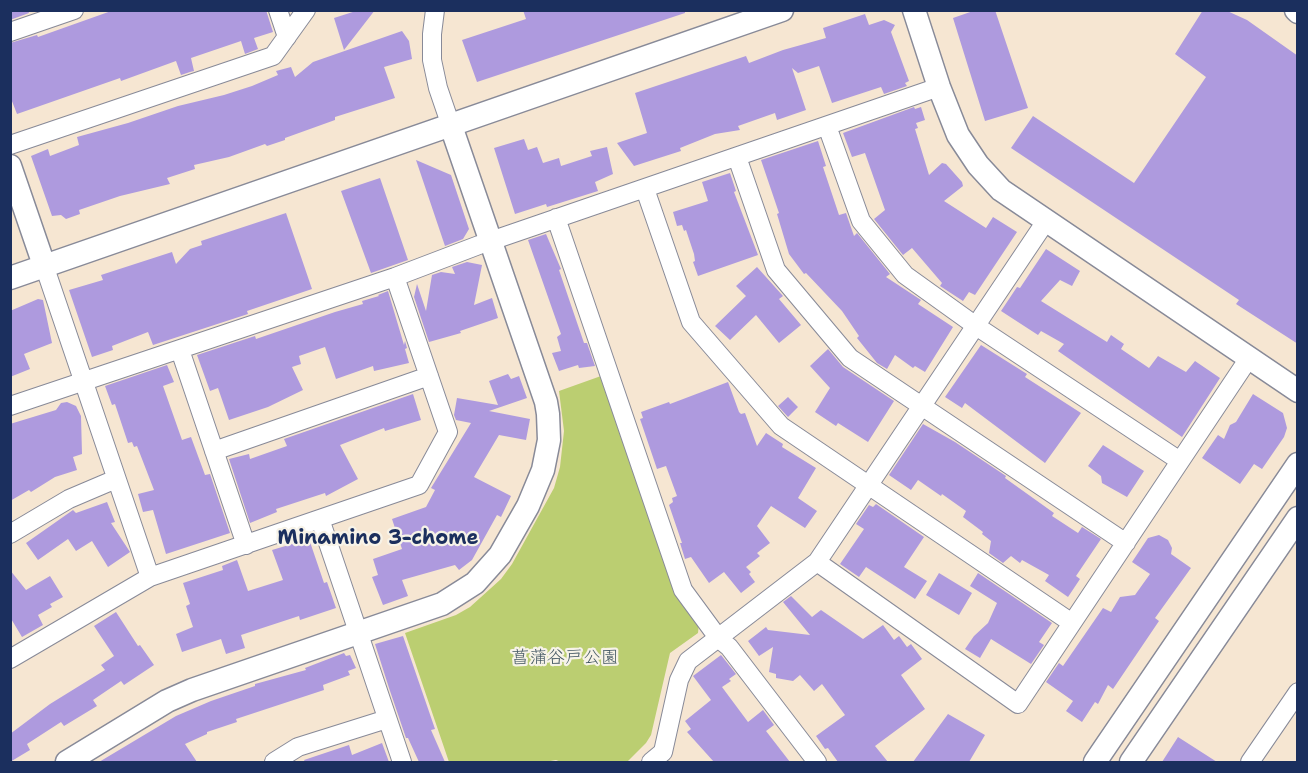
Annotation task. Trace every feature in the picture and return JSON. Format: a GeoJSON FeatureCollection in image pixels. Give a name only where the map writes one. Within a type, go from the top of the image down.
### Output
{"type":"FeatureCollection","features":[{"type":"Feature","properties":{"kind":"street"},"geometry":{"type":"LineString","coordinates":[[10,32],[74,10]]}},
{"type":"Feature","properties":{"kind":"street"},"geometry":{"type":"LineString","coordinates":[[278,10],[287,37]]}},
{"type":"Feature","properties":{"kind":"street"},"geometry":{"type":"LineString","coordinates":[[10,145],[273,56],[306,10]]}},
{"type":"Feature","properties":{"kind":"street"},"geometry":{"type":"LineString","coordinates":[[67,762],[166,701],[358,631],[442,604],[474,583],[500,555],[528,506],[543,470],[549,440],[546,402],[434,73],[431,45],[435,10]]}},
{"type":"Feature","properties":{"kind":"street"},"geometry":{"type":"LineString","coordinates":[[10,278],[782,10]]}},
{"type":"Feature","properties":{"kind":"street"},"geometry":{"type":"LineString","coordinates":[[914,10],[939,87],[958,135],[978,165],[1001,190],[1298,391]]}},
{"type":"Feature","properties":{"kind":"street"},"geometry":{"type":"LineString","coordinates":[[10,406],[394,277],[490,241],[939,87]]}},
{"type":"Feature","properties":{"kind":"street"},"geometry":{"type":"LineString","coordinates":[[827,126],[861,221],[905,274],[976,326],[1180,461]]}},
{"type":"Feature","properties":{"kind":"street"},"geometry":{"type":"LineString","coordinates":[[737,157],[776,270],[850,358],[1125,543]]}},
{"type":"Feature","properties":{"kind":"street"},"geometry":{"type":"LineString","coordinates":[[10,166],[150,577]]}},
{"type":"Feature","properties":{"kind":"street"},"geometry":{"type":"LineString","coordinates":[[645,189],[691,322],[781,426],[1072,622]]}},
{"type":"Feature","properties":{"kind":"street"},"geometry":{"type":"LineString","coordinates":[[556,218],[683,590],[718,639],[729,647],[817,762]]}},
{"type":"Feature","properties":{"kind":"street"},"geometry":{"type":"LineString","coordinates":[[662,759],[683,668],[695,655],[817,562],[1046,221]]}},
{"type":"Feature","properties":{"kind":"street"},"geometry":{"type":"LineString","coordinates":[[10,659],[150,577],[419,485],[448,432],[394,277]]}},
{"type":"Feature","properties":{"kind":"street"},"geometry":{"type":"LineString","coordinates":[[180,350],[246,545]]}},
{"type":"Feature","properties":{"kind":"street"},"geometry":{"type":"LineString","coordinates":[[817,562],[1018,704],[1249,358]]}},
{"type":"Feature","properties":{"kind":"street"},"geometry":{"type":"LineString","coordinates":[[214,451],[429,376]]}},
{"type":"Feature","properties":{"kind":"street"},"geometry":{"type":"LineString","coordinates":[[1095,762],[1298,464]]}},
{"type":"Feature","properties":{"kind":"street"},"geometry":{"type":"LineString","coordinates":[[10,534],[69,499],[116,479]]}},
{"type":"Feature","properties":{"kind":"street"},"geometry":{"type":"LineString","coordinates":[[1131,762],[1298,518]]}},
{"type":"Feature","properties":{"kind":"street"},"geometry":{"type":"LineString","coordinates":[[320,519],[402,762]]}},
{"type":"Feature","properties":{"kind":"street"},"geometry":{"type":"LineString","coordinates":[[1250,762],[1298,692]]}},
{"type":"Feature","properties":{"kind":"street"},"geometry":{"type":"LineString","coordinates":[[274,762],[298,747],[387,718]]}},
{"type":"Feature","properties":{"kind":"green space","name":"菖蒲谷戸公園"},"geometry":{"type":"Polygon","coordinates":[[[601,376],[699,623],[698,633],[670,653],[651,735],[627,762],[561,762],[556,760],[449,762],[405,633],[456,615],[470,607],[501,579],[512,564],[554,488],[560,467],[564,431],[559,391],[601,376]]]}},
{"type":"Feature","properties":{"kind":"building"},"geometry":{"type":"Polygon","coordinates":[[[10,10],[28,10],[29,13],[10,20],[10,10]]]}},
{"type":"Feature","properties":{"kind":"building"},"geometry":{"type":"Polygon","coordinates":[[[114,10],[266,10],[273,32],[254,38],[258,49],[245,54],[241,41],[191,58],[194,71],[181,75],[176,61],[17,114],[10,96],[10,43],[37,35],[38,37],[114,10]]]}},
{"type":"Feature","properties":{"kind":"building"},"geometry":{"type":"Polygon","coordinates":[[[359,10],[375,10],[344,50],[334,18],[359,10]]]}},
{"type":"Feature","properties":{"kind":"building"},"geometry":{"type":"Polygon","coordinates":[[[523,10],[685,10],[685,13],[477,82],[462,40],[526,19],[523,10]]]}},
{"type":"Feature","properties":{"kind":"building"},"geometry":{"type":"Polygon","coordinates":[[[976,10],[995,10],[1028,108],[985,121],[953,18],[976,10]]]}},
{"type":"Feature","properties":{"kind":"building"},"geometry":{"type":"Polygon","coordinates":[[[1203,10],[1225,10],[1247,20],[1298,56],[1298,344],[1236,304],[1239,300],[1011,148],[1033,116],[1134,183],[1206,77],[1175,54],[1203,10]]]}},
{"type":"Feature","properties":{"kind":"building"},"geometry":{"type":"Polygon","coordinates":[[[865,14],[869,25],[884,20],[895,25],[891,32],[909,81],[905,83],[907,86],[884,94],[881,87],[832,103],[819,66],[798,73],[792,68],[806,110],[777,120],[775,113],[738,126],[740,130],[715,134],[680,148],[681,151],[634,166],[617,143],[647,133],[635,93],[746,56],[749,63],[783,50],[826,38],[823,28],[865,14]]]}},
{"type":"Feature","properties":{"kind":"building"},"geometry":{"type":"Polygon","coordinates":[[[402,31],[409,41],[412,59],[384,67],[395,98],[335,117],[335,120],[267,146],[265,144],[229,157],[194,165],[195,169],[167,178],[170,184],[120,196],[79,210],[80,214],[66,219],[61,215],[52,216],[31,156],[48,149],[50,156],[79,145],[77,137],[252,86],[278,75],[276,71],[291,67],[295,77],[313,62],[402,31]]]}},
{"type":"Feature","properties":{"kind":"building"},"geometry":{"type":"Polygon","coordinates":[[[914,107],[915,109],[921,107],[925,120],[916,123],[918,128],[915,129],[929,175],[942,163],[946,164],[962,182],[963,186],[944,201],[986,228],[993,217],[1017,232],[975,295],[969,292],[963,301],[940,286],[942,283],[912,248],[903,255],[874,219],[885,210],[865,153],[852,157],[843,133],[914,107]]]}},
{"type":"Feature","properties":{"kind":"building"},"geometry":{"type":"Polygon","coordinates":[[[524,139],[528,150],[537,147],[543,163],[559,158],[561,166],[592,156],[590,151],[607,147],[613,174],[595,182],[598,191],[515,214],[494,148],[524,139]]]}},
{"type":"Feature","properties":{"kind":"building"},"geometry":{"type":"Polygon","coordinates":[[[818,141],[826,166],[823,167],[839,215],[846,213],[854,236],[857,233],[890,274],[886,277],[921,300],[918,304],[953,327],[925,372],[915,366],[913,368],[895,355],[887,369],[877,363],[857,338],[859,336],[842,311],[806,273],[804,274],[789,254],[777,214],[779,213],[761,160],[818,141]]]}},
{"type":"Feature","properties":{"kind":"building"},"geometry":{"type":"Polygon","coordinates":[[[416,160],[451,175],[469,229],[463,239],[445,246],[416,160]]]}},
{"type":"Feature","properties":{"kind":"building"},"geometry":{"type":"Polygon","coordinates":[[[730,173],[736,191],[734,192],[758,255],[698,276],[686,230],[684,231],[682,225],[677,226],[673,212],[708,201],[702,182],[730,173]]]}},
{"type":"Feature","properties":{"kind":"building"},"geometry":{"type":"Polygon","coordinates":[[[380,178],[408,260],[371,273],[341,191],[380,178]]]}},
{"type":"Feature","properties":{"kind":"building"},"geometry":{"type":"Polygon","coordinates":[[[286,213],[312,289],[247,311],[248,314],[153,345],[148,332],[112,346],[113,350],[92,357],[69,290],[103,280],[101,275],[172,252],[176,264],[190,249],[202,245],[201,241],[286,213]]]}},
{"type":"Feature","properties":{"kind":"building"},"geometry":{"type":"Polygon","coordinates":[[[546,234],[561,269],[559,270],[584,343],[587,343],[595,366],[579,368],[578,365],[559,371],[552,353],[561,351],[557,337],[561,334],[528,240],[546,234]]]}},
{"type":"Feature","properties":{"kind":"building"},"geometry":{"type":"Polygon","coordinates":[[[1046,249],[1080,271],[1072,286],[1060,280],[1041,301],[1107,342],[1111,335],[1124,344],[1121,349],[1149,368],[1158,356],[1186,372],[1195,361],[1220,378],[1182,437],[1058,351],[1064,344],[1041,331],[1038,335],[1001,311],[1017,287],[1020,288],[1046,249]]]}},
{"type":"Feature","properties":{"kind":"building"},"geometry":{"type":"Polygon","coordinates":[[[467,262],[482,265],[474,305],[492,298],[498,318],[460,331],[461,333],[429,342],[414,297],[417,284],[426,311],[432,275],[441,272],[455,274],[452,267],[467,262]]]}},
{"type":"Feature","properties":{"kind":"building"},"geometry":{"type":"Polygon","coordinates":[[[757,267],[783,296],[779,299],[801,325],[779,343],[756,315],[730,340],[715,326],[746,296],[736,286],[757,267]]]}},
{"type":"Feature","properties":{"kind":"building"},"geometry":{"type":"Polygon","coordinates":[[[388,291],[404,345],[405,341],[409,363],[374,371],[373,366],[336,379],[325,347],[299,356],[301,364],[292,367],[303,390],[268,407],[229,420],[218,388],[210,391],[197,355],[255,336],[256,339],[363,304],[362,301],[388,291]]]}},
{"type":"Feature","properties":{"kind":"building"},"geometry":{"type":"Polygon","coordinates":[[[38,299],[43,300],[52,343],[24,354],[30,369],[10,377],[10,311],[38,299]]]}},
{"type":"Feature","properties":{"kind":"building"},"geometry":{"type":"Polygon","coordinates":[[[981,345],[1027,374],[1025,377],[1081,413],[1045,463],[965,403],[962,408],[945,397],[981,345]]]}},
{"type":"Feature","properties":{"kind":"building"},"geometry":{"type":"Polygon","coordinates":[[[828,349],[843,367],[894,401],[868,442],[838,423],[836,426],[815,412],[830,388],[810,366],[828,349]]]}},
{"type":"Feature","properties":{"kind":"building"},"geometry":{"type":"Polygon","coordinates":[[[167,365],[174,382],[163,386],[182,440],[191,437],[205,475],[210,474],[230,533],[166,554],[153,510],[143,512],[138,494],[154,490],[137,446],[134,447],[132,442],[128,443],[115,404],[112,405],[105,386],[167,365]]]}},
{"type":"Feature","properties":{"kind":"building"},"geometry":{"type":"Polygon","coordinates":[[[508,374],[511,379],[519,376],[527,398],[489,411],[530,419],[526,440],[499,435],[474,477],[511,496],[501,517],[497,515],[472,560],[459,570],[455,565],[402,580],[408,596],[383,605],[372,577],[378,575],[373,559],[402,549],[392,519],[426,507],[435,490],[431,488],[471,423],[456,420],[454,415],[457,398],[498,405],[489,381],[508,374]]]}},
{"type":"Feature","properties":{"kind":"building"},"geometry":{"type":"Polygon","coordinates":[[[728,382],[739,412],[745,413],[757,446],[766,433],[783,444],[782,447],[816,468],[798,498],[817,511],[805,528],[771,506],[757,526],[770,543],[757,553],[760,556],[746,567],[755,582],[741,593],[724,572],[709,583],[691,557],[685,559],[669,505],[673,502],[672,498],[677,496],[666,466],[657,469],[640,419],[643,418],[641,412],[669,402],[670,404],[728,382]]]}},
{"type":"Feature","properties":{"kind":"building"},"geometry":{"type":"Polygon","coordinates":[[[413,394],[421,420],[385,431],[384,428],[340,445],[358,479],[326,496],[325,493],[276,509],[277,512],[250,523],[229,459],[249,454],[250,459],[287,446],[284,439],[413,394]]]}},
{"type":"Feature","properties":{"kind":"building"},"geometry":{"type":"Polygon","coordinates":[[[1253,394],[1283,413],[1287,428],[1284,437],[1262,469],[1254,464],[1240,484],[1202,458],[1218,435],[1224,439],[1230,425],[1236,422],[1253,394]]]}},
{"type":"Feature","properties":{"kind":"building"},"geometry":{"type":"Polygon","coordinates":[[[788,397],[798,407],[788,417],[778,406],[788,397]]]}},
{"type":"Feature","properties":{"kind":"building"},"geometry":{"type":"Polygon","coordinates":[[[67,402],[76,406],[81,416],[82,454],[73,457],[77,470],[55,477],[31,492],[29,490],[10,501],[10,424],[56,410],[61,403],[67,402]]]}},
{"type":"Feature","properties":{"kind":"building"},"geometry":{"type":"Polygon","coordinates":[[[923,424],[1006,476],[1005,478],[1054,513],[1052,516],[1078,533],[1082,527],[1101,539],[1076,576],[1080,579],[1068,597],[1045,581],[1049,575],[1022,560],[1020,563],[1011,556],[1003,563],[989,553],[991,541],[963,517],[966,511],[942,494],[941,496],[918,480],[911,490],[889,475],[923,424]]]}},
{"type":"Feature","properties":{"kind":"building"},"geometry":{"type":"Polygon","coordinates":[[[1103,445],[1144,471],[1127,497],[1102,483],[1101,476],[1088,466],[1103,445]]]}},
{"type":"Feature","properties":{"kind":"building"},"geometry":{"type":"Polygon","coordinates":[[[107,502],[115,522],[111,523],[130,552],[108,567],[92,541],[76,551],[68,539],[38,560],[26,543],[73,510],[76,513],[107,502]]]}},
{"type":"Feature","properties":{"kind":"building"},"geometry":{"type":"Polygon","coordinates":[[[876,504],[924,537],[904,567],[927,581],[915,599],[866,567],[859,577],[840,564],[864,529],[856,524],[869,505],[873,507],[876,504]]]}},
{"type":"Feature","properties":{"kind":"building"},"geometry":{"type":"Polygon","coordinates":[[[1159,535],[1168,540],[1172,548],[1171,554],[1191,568],[1155,618],[1159,621],[1113,689],[1108,685],[1098,704],[1095,702],[1082,722],[1066,711],[1073,701],[1046,682],[1059,663],[1063,666],[1103,608],[1111,612],[1120,597],[1135,595],[1150,574],[1132,562],[1148,538],[1159,535]]]}},
{"type":"Feature","properties":{"kind":"building"},"geometry":{"type":"Polygon","coordinates":[[[309,539],[324,583],[327,582],[336,608],[300,620],[299,616],[241,635],[245,648],[226,654],[221,639],[182,652],[176,634],[193,627],[186,606],[190,604],[183,583],[223,570],[222,566],[237,560],[248,591],[283,580],[272,550],[309,539]]]}},
{"type":"Feature","properties":{"kind":"building"},"geometry":{"type":"Polygon","coordinates":[[[10,570],[26,590],[50,576],[63,597],[50,604],[52,607],[38,615],[43,625],[22,637],[10,617],[10,570]]]}},
{"type":"Feature","properties":{"kind":"building"},"geometry":{"type":"Polygon","coordinates":[[[939,573],[972,593],[959,615],[926,595],[939,573]]]}},
{"type":"Feature","properties":{"kind":"building"},"geometry":{"type":"Polygon","coordinates":[[[978,573],[1052,623],[1039,642],[1044,645],[1031,664],[991,639],[980,658],[965,649],[974,636],[988,623],[997,603],[970,586],[978,573]]]}},
{"type":"Feature","properties":{"kind":"building"},"geometry":{"type":"Polygon","coordinates":[[[791,596],[812,617],[821,610],[863,639],[883,625],[894,640],[899,636],[907,647],[911,644],[922,659],[901,675],[925,709],[875,746],[888,762],[838,762],[816,736],[845,715],[822,684],[814,691],[800,675],[793,681],[776,678],[776,674],[769,672],[773,647],[759,656],[748,641],[766,627],[768,630],[810,635],[783,602],[791,596]]]}},
{"type":"Feature","properties":{"kind":"building"},"geometry":{"type":"Polygon","coordinates":[[[116,612],[138,646],[140,645],[154,665],[124,685],[121,681],[93,700],[97,706],[64,726],[61,722],[27,744],[30,750],[10,762],[10,734],[50,704],[105,670],[101,665],[114,656],[94,626],[116,612]]]}},
{"type":"Feature","properties":{"kind":"building"},"geometry":{"type":"Polygon","coordinates":[[[403,636],[435,729],[431,730],[445,762],[419,762],[406,738],[389,688],[375,644],[403,636]]]}},
{"type":"Feature","properties":{"kind":"building"},"geometry":{"type":"Polygon","coordinates":[[[344,653],[346,656],[350,655],[356,668],[348,671],[350,675],[323,685],[324,690],[236,719],[237,722],[207,732],[185,744],[197,762],[99,762],[176,716],[255,686],[255,684],[306,670],[305,668],[344,653]]]}},
{"type":"Feature","properties":{"kind":"building"},"geometry":{"type":"Polygon","coordinates":[[[721,655],[736,674],[722,687],[748,722],[763,710],[774,725],[766,731],[790,762],[714,762],[687,732],[691,729],[685,721],[711,700],[693,676],[721,655]]]}},
{"type":"Feature","properties":{"kind":"building"},"geometry":{"type":"Polygon","coordinates":[[[948,714],[985,735],[969,762],[913,762],[948,714]]]}},
{"type":"Feature","properties":{"kind":"building"},"geometry":{"type":"Polygon","coordinates":[[[1178,737],[1217,762],[1162,762],[1178,737]]]}},
{"type":"Feature","properties":{"kind":"building"},"geometry":{"type":"Polygon","coordinates":[[[382,743],[389,762],[305,762],[304,760],[349,745],[352,755],[382,743]]]}},
{"type":"Feature","properties":{"kind":"district","name":"Minamino 3-chome"},"geometry":{"type":"Point","coordinates":[378,539]}}]}
